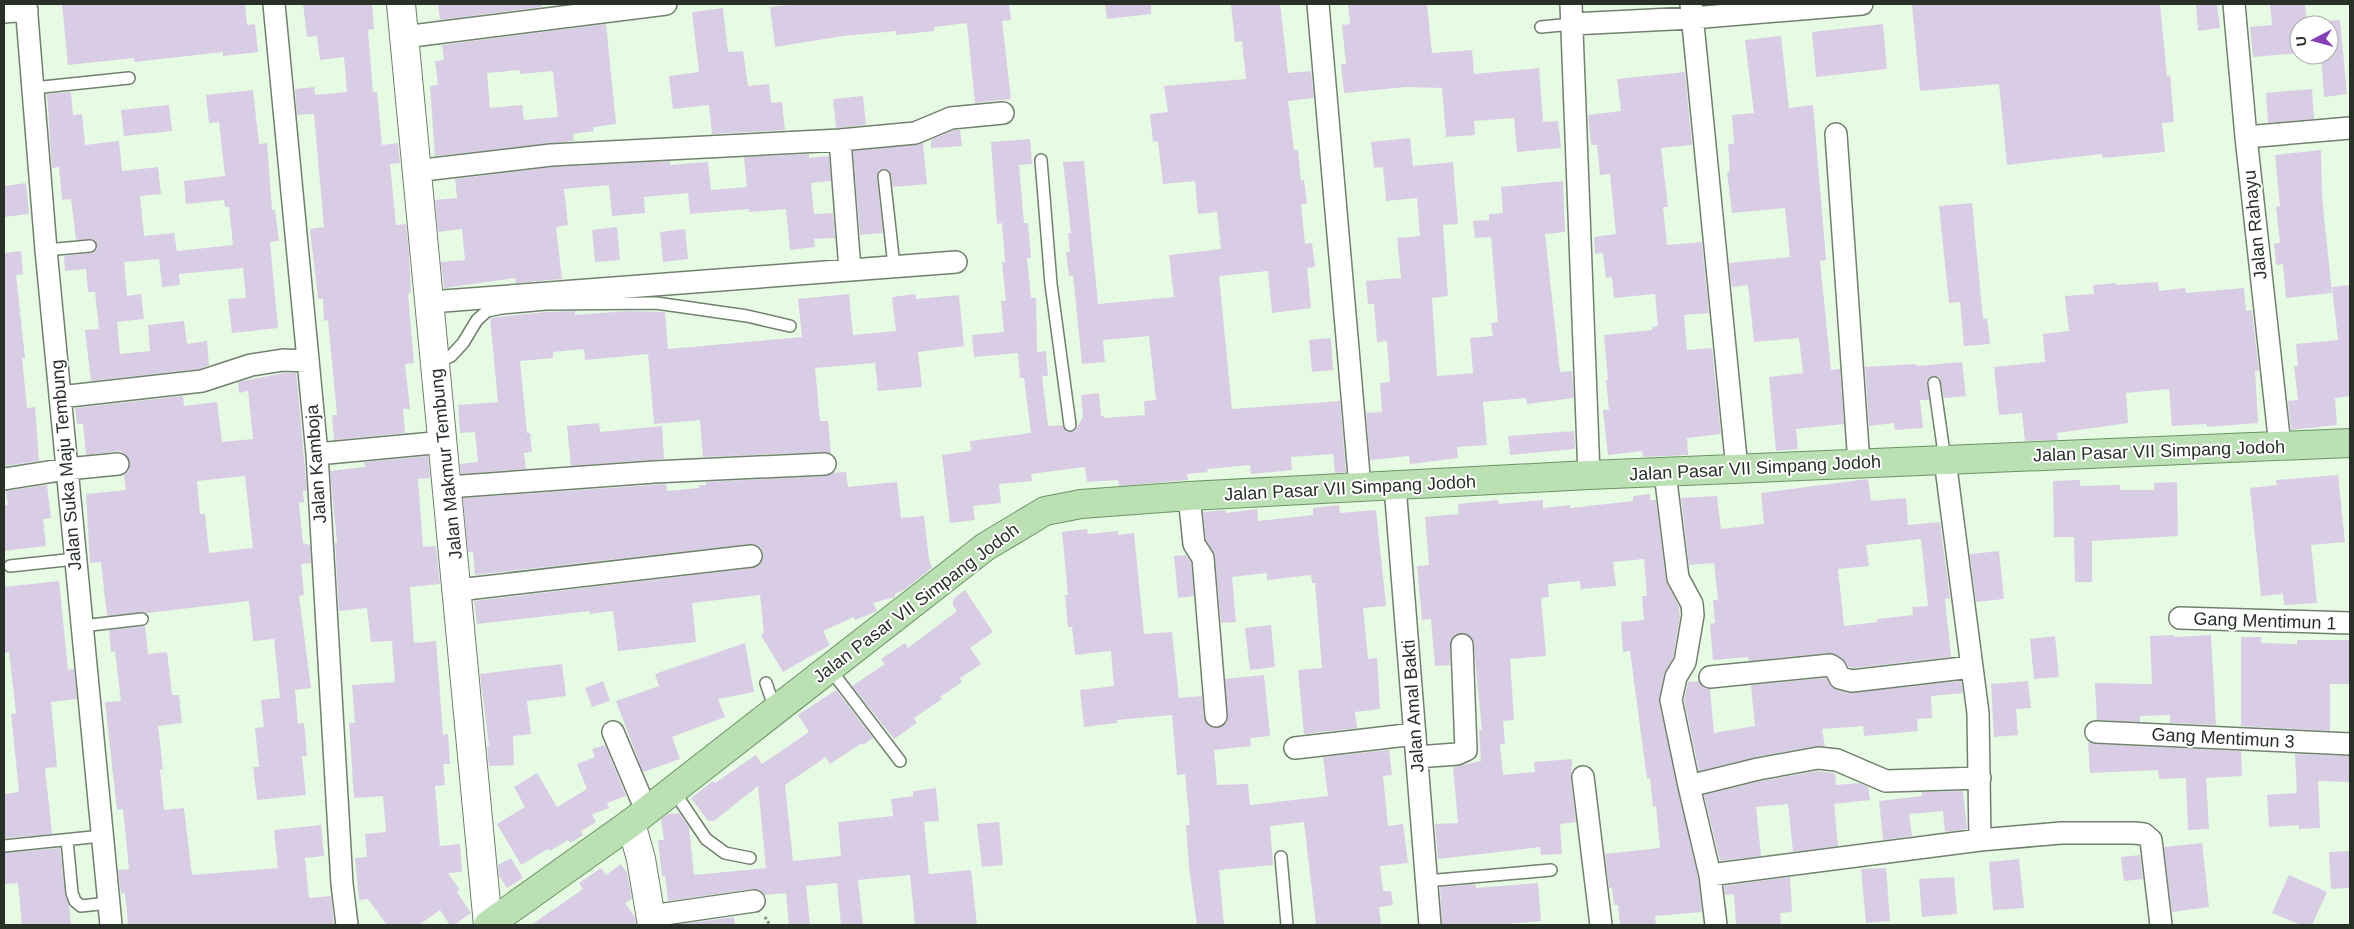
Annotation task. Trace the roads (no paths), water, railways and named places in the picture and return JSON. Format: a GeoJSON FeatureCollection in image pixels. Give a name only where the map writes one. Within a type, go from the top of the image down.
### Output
{"type":"FeatureCollection","features":[{"type":"Feature","properties":{"kind":"main road","name":"Jalan Pasar VII Simpang Jodoh"},"geometry":{"type":"LineString","coordinates":[[488,925],[638,817],[985,547],[1018,525],[1045,511],[1080,500],[1360,488],[1588,475],[1665,474],[1737,468],[2350,443]]}},
{"type":"Feature","properties":{"kind":"street","name":"Jalan Kamboja"},"geometry":{"type":"LineString","coordinates":[[274,4],[317,454],[341,864],[347,925]]}},
{"type":"Feature","properties":{"kind":"street","name":"Jalan Makmur Tembung"},"geometry":{"type":"LineString","coordinates":[[401,4],[415,171],[444,442],[488,925]]}},
{"type":"Feature","properties":{"kind":"street"},"geometry":{"type":"LineString","coordinates":[[404,37],[666,4]]}},
{"type":"Feature","properties":{"kind":"street"},"geometry":{"type":"LineString","coordinates":[[1318,4],[1360,488]]}},
{"type":"Feature","properties":{"kind":"street"},"geometry":{"type":"LineString","coordinates":[[1588,475],[1572,14],[1862,4]]}},
{"type":"Feature","properties":{"kind":"street","name":"Jalan Rahayu"},"geometry":{"type":"LineString","coordinates":[[2234,4],[2246,137],[2280,446]]}},
{"type":"Feature","properties":{"kind":"street"},"geometry":{"type":"LineString","coordinates":[[4,12],[27,7]]}},
{"type":"Feature","properties":{"kind":"street","name":"Jalan Suka Maju Tembung"},"geometry":{"type":"LineString","coordinates":[[27,7],[46,250],[110,925]]}},
{"type":"Feature","properties":{"kind":"street"},"geometry":{"type":"LineString","coordinates":[[1692,11],[1737,468]]}},
{"type":"Feature","properties":{"kind":"street"},"geometry":{"type":"LineString","coordinates":[[415,171],[551,155],[840,140],[915,133],[951,118],[1004,113]]}},
{"type":"Feature","properties":{"kind":"street"},"geometry":{"type":"LineString","coordinates":[[2246,137],[2350,128]]}},
{"type":"Feature","properties":{"kind":"street"},"geometry":{"type":"LineString","coordinates":[[1836,134],[1859,464]]}},
{"type":"Feature","properties":{"kind":"street"},"geometry":{"type":"LineString","coordinates":[[840,140],[850,270]]}},
{"type":"Feature","properties":{"kind":"street"},"geometry":{"type":"LineString","coordinates":[[430,302],[956,262]]}},
{"type":"Feature","properties":{"kind":"street"},"geometry":{"type":"LineString","coordinates":[[60,396],[202,381],[251,365],[283,360],[308,361]]}},
{"type":"Feature","properties":{"kind":"street"},"geometry":{"type":"LineString","coordinates":[[317,454],[444,442]]}},
{"type":"Feature","properties":{"kind":"street"},"geometry":{"type":"LineString","coordinates":[[1945,460],[1980,737],[1980,840]]}},
{"type":"Feature","properties":{"kind":"street"},"geometry":{"type":"LineString","coordinates":[[4,479],[66,469],[118,464]]}},
{"type":"Feature","properties":{"kind":"street"},"geometry":{"type":"LineString","coordinates":[[448,488],[654,472],[825,464]]}},
{"type":"Feature","properties":{"kind":"street"},"geometry":{"type":"LineString","coordinates":[[1665,474],[1678,578],[1692,604],[1693,615],[1685,662],[1676,677],[1671,700],[1688,786],[1710,875],[1716,925]]}},
{"type":"Feature","properties":{"kind":"street","name":"Jalan Amal Bakti"},"geometry":{"type":"LineString","coordinates":[[1395,486],[1430,925]]}},
{"type":"Feature","properties":{"kind":"street"},"geometry":{"type":"LineString","coordinates":[[1189,496],[1194,544],[1204,558],[1216,716]]}},
{"type":"Feature","properties":{"kind":"street"},"geometry":{"type":"LineString","coordinates":[[458,590],[751,556]]}},
{"type":"Feature","properties":{"kind":"street","name":"Gang Mentimun 1"},"geometry":{"type":"LineString","coordinates":[[2180,618],[2350,623]]}},
{"type":"Feature","properties":{"kind":"street"},"geometry":{"type":"LineString","coordinates":[[1416,757],[1457,754],[1466,750],[1462,645]]}},
{"type":"Feature","properties":{"kind":"street"},"geometry":{"type":"LineString","coordinates":[[1710,676],[1830,665],[1835,668],[1840,678],[1852,681],[1972,667]]}},
{"type":"Feature","properties":{"kind":"street"},"geometry":{"type":"LineString","coordinates":[[613,732],[638,817],[641,860],[652,921],[754,901]]}},
{"type":"Feature","properties":{"kind":"street","name":"Gang Mentimun 3"},"geometry":{"type":"LineString","coordinates":[[2096,732],[2350,744]]}},
{"type":"Feature","properties":{"kind":"street"},"geometry":{"type":"LineString","coordinates":[[1295,748],[1415,734]]}},
{"type":"Feature","properties":{"kind":"street"},"geometry":{"type":"LineString","coordinates":[[1688,786],[1758,769],[1818,758],[1837,760],[1886,780],[1980,778]]}},
{"type":"Feature","properties":{"kind":"street"},"geometry":{"type":"LineString","coordinates":[[1583,777],[1601,925]]}},
{"type":"Feature","properties":{"kind":"street"},"geometry":{"type":"LineString","coordinates":[[1710,875],[1980,840],[2061,833],[2134,832],[2146,836],[2153,846],[2161,925]]}},
{"type":"Feature","properties":{"kind":"lane"},"geometry":{"type":"LineString","coordinates":[[1542,28],[1572,14]]}},
{"type":"Feature","properties":{"kind":"lane"},"geometry":{"type":"LineString","coordinates":[[33,88],[129,78]]}},
{"type":"Feature","properties":{"kind":"lane"},"geometry":{"type":"LineString","coordinates":[[1041,160],[1051,284],[1070,425]]}},
{"type":"Feature","properties":{"kind":"lane"},"geometry":{"type":"LineString","coordinates":[[884,176],[894,266]]}},
{"type":"Feature","properties":{"kind":"lane"},"geometry":{"type":"LineString","coordinates":[[46,250],[90,246]]}},
{"type":"Feature","properties":{"kind":"lane"},"geometry":{"type":"LineString","coordinates":[[436,363],[451,356],[463,343],[470,329],[482,315],[487,311],[502,308],[546,304],[656,303],[747,316],[790,326]]}},
{"type":"Feature","properties":{"kind":"lane"},"geometry":{"type":"LineString","coordinates":[[1934,383],[1945,460]]}},
{"type":"Feature","properties":{"kind":"lane"},"geometry":{"type":"LineString","coordinates":[[10,566],[75,558]]}},
{"type":"Feature","properties":{"kind":"lane"},"geometry":{"type":"LineString","coordinates":[[82,626],[142,619]]}},
{"type":"Feature","properties":{"kind":"lane"},"geometry":{"type":"LineString","coordinates":[[830,668],[900,761]]}},
{"type":"Feature","properties":{"kind":"lane"},"geometry":{"type":"LineString","coordinates":[[766,683],[775,710]]}},
{"type":"Feature","properties":{"kind":"lane"},"geometry":{"type":"LineString","coordinates":[[672,790],[706,839],[725,853],[750,858]]}},
{"type":"Feature","properties":{"kind":"lane"},"geometry":{"type":"LineString","coordinates":[[4,846],[102,836]]}},
{"type":"Feature","properties":{"kind":"lane"},"geometry":{"type":"LineString","coordinates":[[67,840],[75,901],[81,906],[108,903]]}},
{"type":"Feature","properties":{"kind":"lane"},"geometry":{"type":"LineString","coordinates":[[1281,857],[1287,925]]}},
{"type":"Feature","properties":{"kind":"lane"},"geometry":{"type":"LineString","coordinates":[[1426,881],[1551,870]]}}]}
